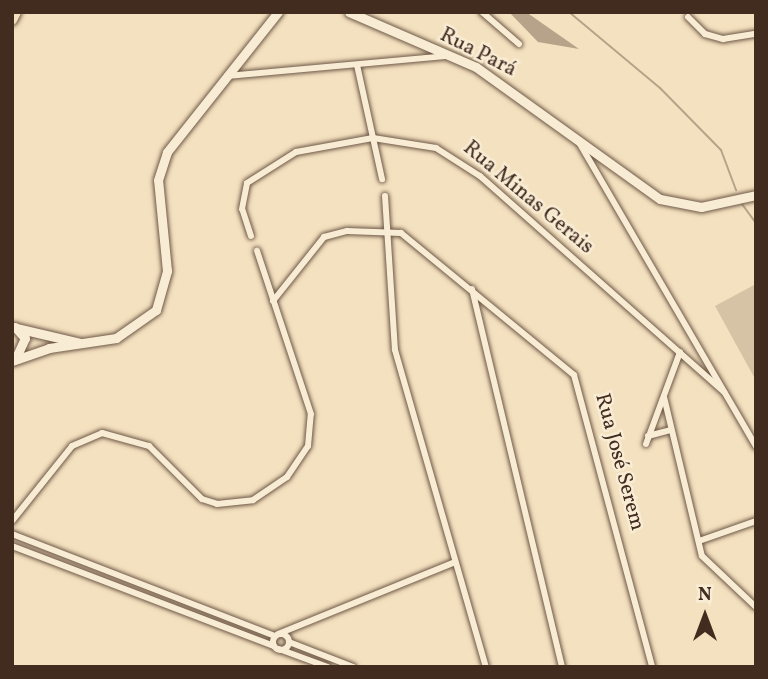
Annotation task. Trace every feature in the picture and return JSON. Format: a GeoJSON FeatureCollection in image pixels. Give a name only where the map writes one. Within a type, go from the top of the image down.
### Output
{"type":"FeatureCollection","features":[{"type":"Feature","properties":{"kind":"main road"},"geometry":{"type":"LineString","coordinates":[[12,20],[16,12]]}},
{"type":"Feature","properties":{"kind":"main road"},"geometry":{"type":"LineString","coordinates":[[12,361],[131,333],[161,301],[168,261],[158,196],[162,163],[278,12]]}},
{"type":"Feature","properties":{"kind":"main road","name":"Rua Pará"},"geometry":{"type":"LineString","coordinates":[[349,12],[448,56],[520,94],[636,186],[678,205],[701,207],[756,195]]}},
{"type":"Feature","properties":{"kind":"main road"},"geometry":{"type":"LineString","coordinates":[[14,327],[83,343]]}},
{"type":"Feature","properties":{"kind":"main road"},"geometry":{"type":"LineString","coordinates":[[12,361],[25,342],[14,327]]}},
{"type":"Feature","properties":{"kind":"street"},"geometry":{"type":"LineString","coordinates":[[482,12],[519,44]]}},
{"type":"Feature","properties":{"kind":"street"},"geometry":{"type":"LineString","coordinates":[[688,17],[705,34],[723,39],[756,34]]}},
{"type":"Feature","properties":{"kind":"street"},"geometry":{"type":"LineString","coordinates":[[227,76],[448,56]]}},
{"type":"Feature","properties":{"kind":"street"},"geometry":{"type":"LineString","coordinates":[[357,65],[382,179]]}},
{"type":"Feature","properties":{"kind":"street","name":"Rua Minas Gerais"},"geometry":{"type":"LineString","coordinates":[[251,236],[242,209],[247,183],[296,152],[373,138],[419,142],[455,157],[724,392]]}},
{"type":"Feature","properties":{"kind":"street"},"geometry":{"type":"LineString","coordinates":[[580,144],[724,392],[752,433],[756,447]]}},
{"type":"Feature","properties":{"kind":"street"},"geometry":{"type":"LineString","coordinates":[[386,196],[395,350],[486,667]]}},
{"type":"Feature","properties":{"kind":"street"},"geometry":{"type":"LineString","coordinates":[[273,300],[324,237],[390,231]]}},
{"type":"Feature","properties":{"kind":"street","name":"Rua José Serem"},"geometry":{"type":"LineString","coordinates":[[390,231],[409,236],[581,385],[652,667]]}},
{"type":"Feature","properties":{"kind":"street"},"geometry":{"type":"LineString","coordinates":[[12,522],[72,446],[102,433],[149,446],[202,499],[216,504],[253,500],[286,477],[309,446],[311,414],[257,251]]}},
{"type":"Feature","properties":{"kind":"street"},"geometry":{"type":"LineString","coordinates":[[472,289],[562,667]]}},
{"type":"Feature","properties":{"kind":"street"},"geometry":{"type":"LineString","coordinates":[[646,444],[680,352]]}},
{"type":"Feature","properties":{"kind":"street"},"geometry":{"type":"LineString","coordinates":[[664,397],[707,567],[756,607]]}},
{"type":"Feature","properties":{"kind":"street"},"geometry":{"type":"LineString","coordinates":[[648,436],[671,430]]}},
{"type":"Feature","properties":{"kind":"street"},"geometry":{"type":"LineString","coordinates":[[699,541],[756,521]]}},
{"type":"Feature","properties":{"kind":"street"},"geometry":{"type":"LineString","coordinates":[[12,534],[353,667]]}},
{"type":"Feature","properties":{"kind":"street"},"geometry":{"type":"LineString","coordinates":[[12,547],[328,667]]}},
{"type":"Feature","properties":{"kind":"street"},"geometry":{"type":"LineString","coordinates":[[276,635],[455,562]]}},
{"type":"Feature","properties":{"kind":"street"},"geometry":{"type":"LineString","coordinates":[[276,648],[289,641],[307,623]]}},
{"type":"Feature","properties":{"kind":"street"},"geometry":{"type":"LineString","coordinates":[[276,635],[276,648]]}},
{"type":"Feature","properties":{"kind":"street"},"geometry":{"type":"LineString","coordinates":[[301,657],[305,648]]}},
{"type":"Feature","properties":{"kind":"shaded area"},"geometry":{"type":"Polygon","coordinates":[[[509,12],[526,12],[579,49],[538,42],[509,12]]]}},
{"type":"Feature","properties":{"kind":"shaded area"},"geometry":{"type":"Polygon","coordinates":[[[756,284],[756,376],[754,377],[715,306],[756,284]]]}},
{"type":"Feature","properties":{"kind":"waterway"},"geometry":{"type":"LineString","coordinates":[[569,12],[660,88],[721,150],[736,190]]}},
{"type":"Feature","properties":{"kind":"waterway"},"geometry":{"type":"LineString","coordinates":[[742,204],[756,223]]}}]}
